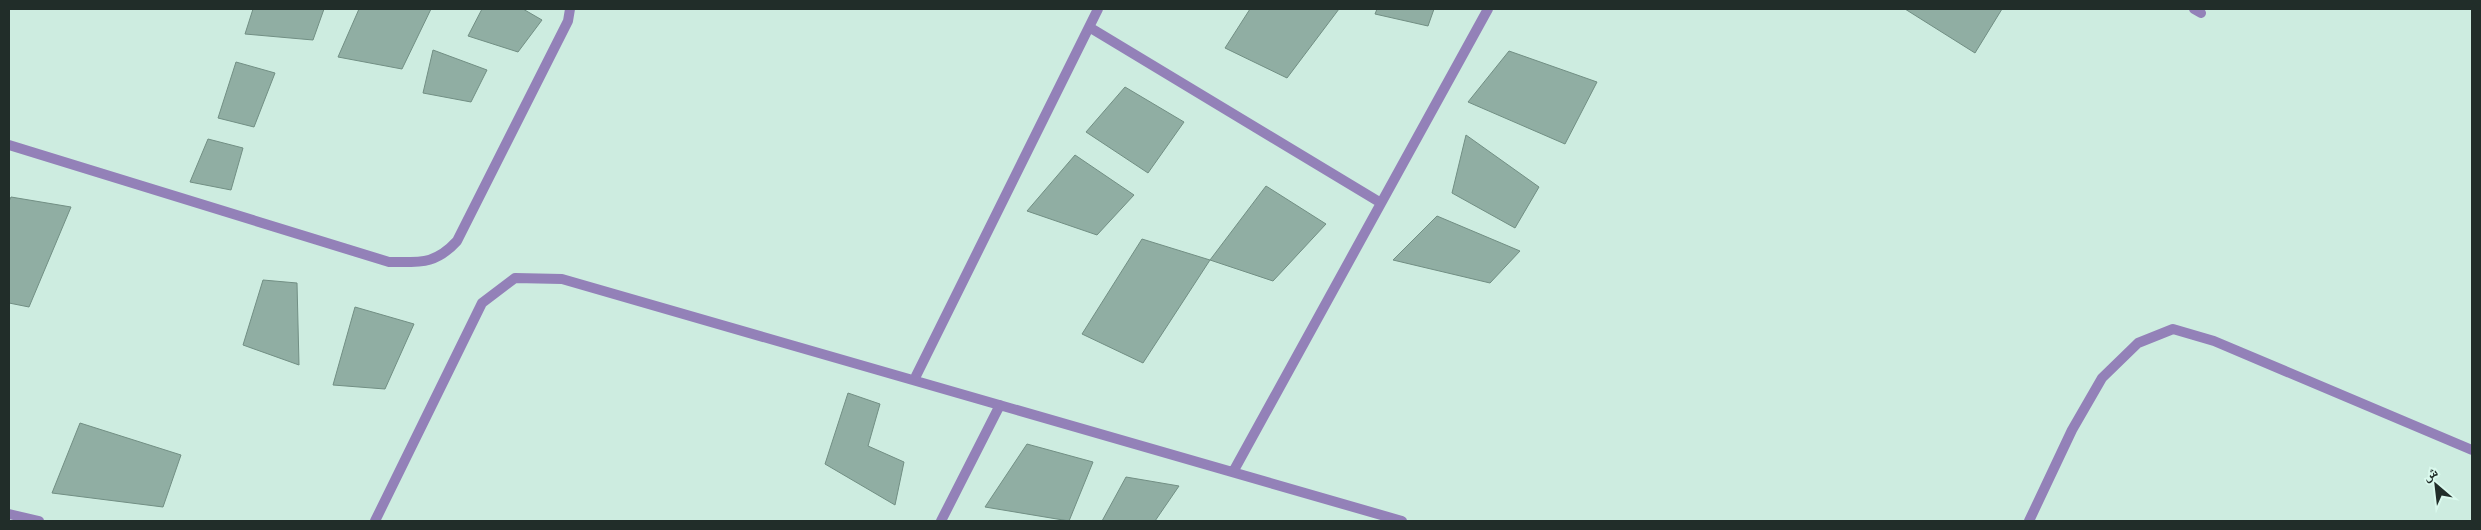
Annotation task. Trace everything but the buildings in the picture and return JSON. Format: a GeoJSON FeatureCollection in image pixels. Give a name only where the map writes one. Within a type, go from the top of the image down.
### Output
{"type":"FeatureCollection","features":[{"type":"Feature","properties":{"kind":"street"},"geometry":{"type":"LineString","coordinates":[[9,145],[389,262],[431,260],[445,255],[457,241],[568,20],[570,9]]}},
{"type":"Feature","properties":{"kind":"street"},"geometry":{"type":"LineString","coordinates":[[914,380],[1098,9]]}},
{"type":"Feature","properties":{"kind":"street"},"geometry":{"type":"LineString","coordinates":[[1233,472],[1488,9]]}},
{"type":"Feature","properties":{"kind":"street"},"geometry":{"type":"LineString","coordinates":[[1089,27],[1381,202]]}},
{"type":"Feature","properties":{"kind":"street"},"geometry":{"type":"LineString","coordinates":[[375,521],[482,302],[515,278],[562,280],[1402,521]]}},
{"type":"Feature","properties":{"kind":"street"},"geometry":{"type":"LineString","coordinates":[[2029,521],[2072,430],[2102,378],[2138,344],[2173,329],[2214,341],[2472,450]]}},
{"type":"Feature","properties":{"kind":"street"},"geometry":{"type":"LineString","coordinates":[[941,521],[1000,405]]}},
{"type":"Feature","properties":{"kind":"street"},"geometry":{"type":"LineString","coordinates":[[9,514],[39,521]]}}]}
